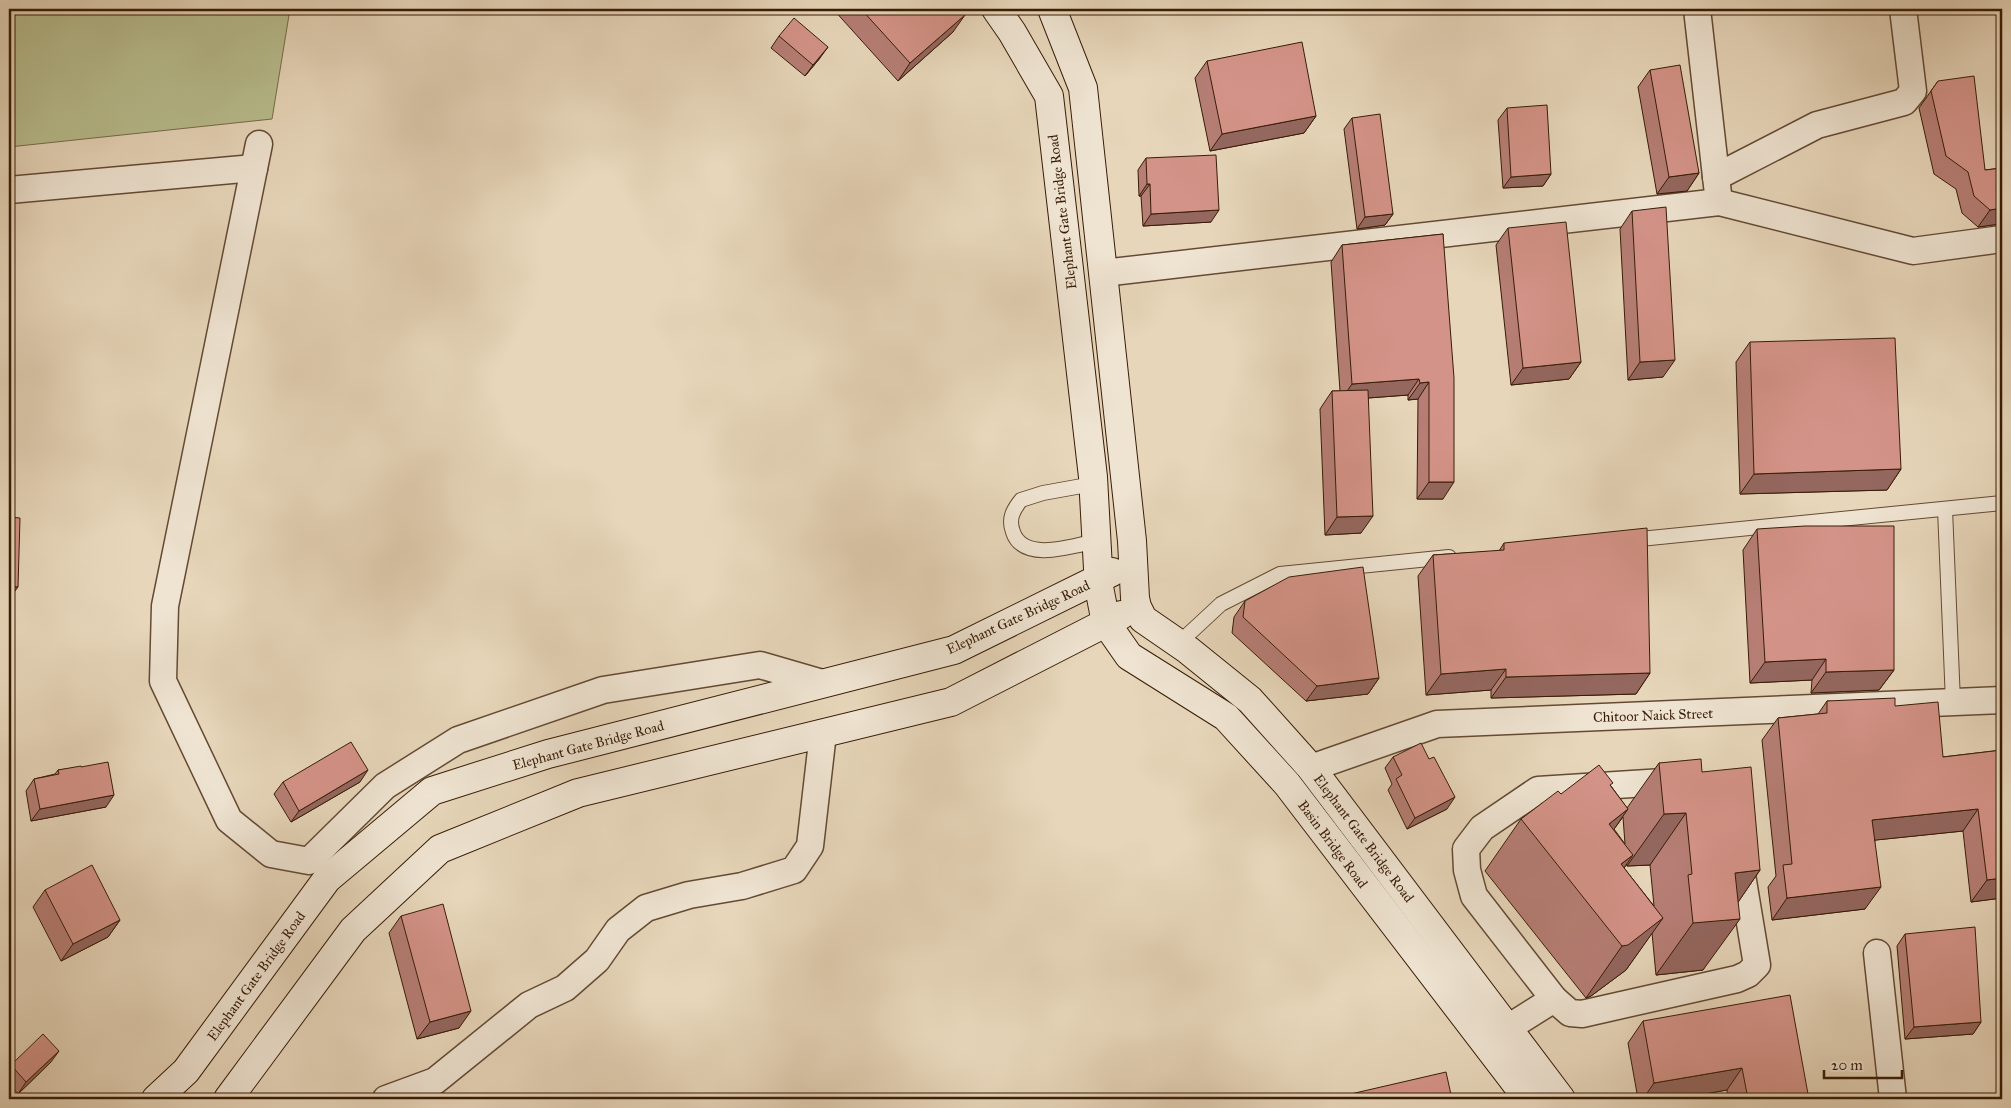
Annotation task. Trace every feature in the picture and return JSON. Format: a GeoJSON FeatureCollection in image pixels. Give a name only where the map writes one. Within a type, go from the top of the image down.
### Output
{"type":"FeatureCollection","features":[{"type":"Feature","properties":{"kind":"main road","name":"Elephant Gate Bridge Road"},"geometry":{"type":"LineString","coordinates":[[996,9],[1012,32],[1049,96],[1093,484],[1097,559],[1106,623]]}},
{"type":"Feature","properties":{"kind":"main road"},"geometry":{"type":"LineString","coordinates":[[228,1099],[353,930],[440,849],[578,793],[951,702],[1137,608],[1083,88],[1052,9]]}},
{"type":"Feature","properties":{"kind":"main road","name":"Elephant Gate Bridge Road"},"geometry":{"type":"LineString","coordinates":[[156,1099],[186,1070],[327,879],[432,791],[548,754],[954,650],[1033,611],[1097,559],[1133,562]]}},
{"type":"Feature","properties":{"kind":"main road","name":"Elephant Gate Bridge Road"},"geometry":{"type":"LineString","coordinates":[[1137,608],[1144,619],[1179,643],[1250,700],[1311,768],[1562,1099]]}},
{"type":"Feature","properties":{"kind":"main road","name":"Basin Bridge Road"},"geometry":{"type":"LineString","coordinates":[[1106,623],[1129,656],[1226,717],[1287,784],[1528,1099]]}},
{"type":"Feature","properties":{"kind":"street"},"geometry":{"type":"LineString","coordinates":[[1697,9],[1718,190]]}},
{"type":"Feature","properties":{"kind":"street"},"geometry":{"type":"LineString","coordinates":[[1718,190],[1817,125],[1904,102],[1913,91],[1903,9]]}},
{"type":"Feature","properties":{"kind":"street"},"geometry":{"type":"LineString","coordinates":[[9,190],[257,156],[165,606],[164,681],[229,820],[271,854],[309,861],[385,786],[458,740],[603,690],[760,665],[822,684]]}},
{"type":"Feature","properties":{"kind":"street"},"geometry":{"type":"LineString","coordinates":[[1103,273],[1718,190],[1913,251],[2002,239]]}},
{"type":"Feature","properties":{"kind":"street","name":"Chitoor Naick Street"},"geometry":{"type":"LineString","coordinates":[[1311,768],[1436,724],[2002,700]]}},
{"type":"Feature","properties":{"kind":"street"},"geometry":{"type":"LineString","coordinates":[[386,1099],[435,1080],[529,1005],[565,988],[597,960],[618,930],[646,908],[689,895],[742,886],[794,870],[810,846],[823,733]]}},
{"type":"Feature","properties":{"kind":"street"},"geometry":{"type":"LineString","coordinates":[[1703,780],[1538,790],[1482,828],[1466,849],[1468,870],[1474,896],[1554,999],[1570,1013],[1582,1014],[1737,979],[1748,974],[1757,965],[1735,833]]}},
{"type":"Feature","properties":{"kind":"street"},"geometry":{"type":"LineString","coordinates":[[1877,952],[1894,1099]]}},
{"type":"Feature","properties":{"kind":"street"},"geometry":{"type":"LineString","coordinates":[[1508,1028],[1554,999]]}},
{"type":"Feature","properties":{"kind":"lane"},"geometry":{"type":"LineString","coordinates":[[1093,484],[1044,493],[1021,500],[1010,518],[1012,532],[1019,543],[1028,548],[1055,550],[1097,559]]}},
{"type":"Feature","properties":{"kind":"lane"},"geometry":{"type":"LineString","coordinates":[[1617,541],[2002,503]]}},
{"type":"Feature","properties":{"kind":"lane"},"geometry":{"type":"LineString","coordinates":[[1945,509],[1953,702]]}},
{"type":"Feature","properties":{"kind":"lane"},"geometry":{"type":"LineString","coordinates":[[1179,643],[1221,604],[1280,574],[1458,556]]}},
{"type":"Feature","properties":{"kind":"green space"},"geometry":{"type":"Polygon","coordinates":[[[9,9],[290,9],[272,119],[9,147],[9,9]]]}},
{"type":"Feature","properties":{"kind":"building"},"geometry":{"type":"Polygon","coordinates":[[[861,9],[959,9],[965,15],[910,63],[861,9]]]}},
{"type":"Feature","properties":{"kind":"building"},"geometry":{"type":"Polygon","coordinates":[[[794,18],[828,47],[813,65],[779,36],[794,18]]]}},
{"type":"Feature","properties":{"kind":"building"},"geometry":{"type":"Polygon","coordinates":[[[1302,42],[1316,116],[1222,134],[1207,61],[1302,42]]]}},
{"type":"Feature","properties":{"kind":"building"},"geometry":{"type":"Polygon","coordinates":[[[1680,65],[1699,173],[1669,177],[1650,70],[1680,65]]]}},
{"type":"Feature","properties":{"kind":"building"},"geometry":{"type":"Polygon","coordinates":[[[1974,76],[1985,170],[2002,168],[2002,208],[1990,210],[1974,196],[1968,172],[1946,156],[1931,91],[1938,81],[1974,76]]]}},
{"type":"Feature","properties":{"kind":"building"},"geometry":{"type":"Polygon","coordinates":[[[1547,105],[1551,174],[1511,177],[1507,108],[1547,105]]]}},
{"type":"Feature","properties":{"kind":"building"},"geometry":{"type":"Polygon","coordinates":[[[1380,114],[1393,214],[1365,217],[1352,118],[1380,114]]]}},
{"type":"Feature","properties":{"kind":"building"},"geometry":{"type":"Polygon","coordinates":[[[1216,155],[1219,210],[1151,214],[1150,184],[1147,184],[1146,158],[1216,155]]]}},
{"type":"Feature","properties":{"kind":"building"},"geometry":{"type":"Polygon","coordinates":[[[1666,207],[1675,360],[1640,362],[1632,211],[1666,207]]]}},
{"type":"Feature","properties":{"kind":"building"},"geometry":{"type":"Polygon","coordinates":[[[1566,222],[1581,362],[1523,368],[1508,228],[1566,222]]]}},
{"type":"Feature","properties":{"kind":"building"},"geometry":{"type":"Polygon","coordinates":[[[1443,234],[1454,378],[1454,482],[1429,482],[1429,382],[1420,383],[1419,379],[1352,384],[1342,245],[1443,234]]]}},
{"type":"Feature","properties":{"kind":"building"},"geometry":{"type":"Polygon","coordinates":[[[1895,338],[1901,469],[1754,474],[1750,342],[1895,338]]]}},
{"type":"Feature","properties":{"kind":"building"},"geometry":{"type":"Polygon","coordinates":[[[1368,390],[1373,516],[1337,517],[1332,391],[1368,390]]]}},
{"type":"Feature","properties":{"kind":"building"},"geometry":{"type":"Polygon","coordinates":[[[9,517],[20,518],[18,587],[9,586],[9,517]]]}},
{"type":"Feature","properties":{"kind":"building"},"geometry":{"type":"Polygon","coordinates":[[[1805,526],[1894,526],[1894,670],[1826,672],[1826,659],[1765,662],[1757,529],[1805,526]]]}},
{"type":"Feature","properties":{"kind":"building"},"geometry":{"type":"Polygon","coordinates":[[[1647,528],[1650,673],[1506,677],[1506,669],[1441,674],[1433,555],[1504,550],[1504,543],[1647,528]]]}},
{"type":"Feature","properties":{"kind":"building"},"geometry":{"type":"Polygon","coordinates":[[[1363,567],[1379,678],[1317,686],[1243,617],[1245,601],[1289,577],[1363,567]]]}},
{"type":"Feature","properties":{"kind":"building"},"geometry":{"type":"Polygon","coordinates":[[[1895,698],[1895,706],[1938,702],[1943,757],[2002,750],[2002,878],[1987,880],[1978,809],[1872,820],[1881,887],[1787,898],[1783,865],[1792,864],[1778,718],[1827,713],[1827,701],[1895,698]]]}},
{"type":"Feature","properties":{"kind":"building"},"geometry":{"type":"Polygon","coordinates":[[[351,742],[368,770],[299,811],[283,782],[351,742]]]}},
{"type":"Feature","properties":{"kind":"building"},"geometry":{"type":"Polygon","coordinates":[[[1421,743],[1429,759],[1434,757],[1455,797],[1415,818],[1396,779],[1402,775],[1393,757],[1421,743]]]}},
{"type":"Feature","properties":{"kind":"building"},"geometry":{"type":"Polygon","coordinates":[[[1701,759],[1702,772],[1751,767],[1760,870],[1735,873],[1740,919],[1693,923],[1688,875],[1692,874],[1686,813],[1664,814],[1659,763],[1701,759]]]}},
{"type":"Feature","properties":{"kind":"building"},"geometry":{"type":"Polygon","coordinates":[[[108,762],[114,795],[40,809],[34,779],[59,774],[58,770],[108,762]]]}},
{"type":"Feature","properties":{"kind":"building"},"geometry":{"type":"Polygon","coordinates":[[[1599,765],[1613,783],[1610,785],[1628,809],[1609,824],[1633,855],[1621,864],[1663,918],[1628,945],[1622,946],[1521,819],[1558,791],[1561,794],[1599,765]]]}},
{"type":"Feature","properties":{"kind":"building"},"geometry":{"type":"Polygon","coordinates":[[[92,865],[120,920],[73,944],[45,890],[92,865]]]}},
{"type":"Feature","properties":{"kind":"building"},"geometry":{"type":"Polygon","coordinates":[[[443,904],[471,1011],[430,1022],[401,916],[443,904]]]}},
{"type":"Feature","properties":{"kind":"building"},"geometry":{"type":"Polygon","coordinates":[[[1975,927],[1981,1022],[1914,1027],[1905,934],[1975,927]]]}},
{"type":"Feature","properties":{"kind":"building"},"geometry":{"type":"Polygon","coordinates":[[[1790,995],[1808,1094],[1779,1099],[1748,1099],[1742,1068],[1654,1083],[1643,1021],[1790,995]]]}},
{"type":"Feature","properties":{"kind":"building"},"geometry":{"type":"Polygon","coordinates":[[[43,1034],[59,1051],[26,1082],[11,1065],[43,1034]]]}},
{"type":"Feature","properties":{"kind":"building"},"geometry":{"type":"Polygon","coordinates":[[[1446,1072],[1452,1099],[1329,1099],[1446,1072]]]}}]}
